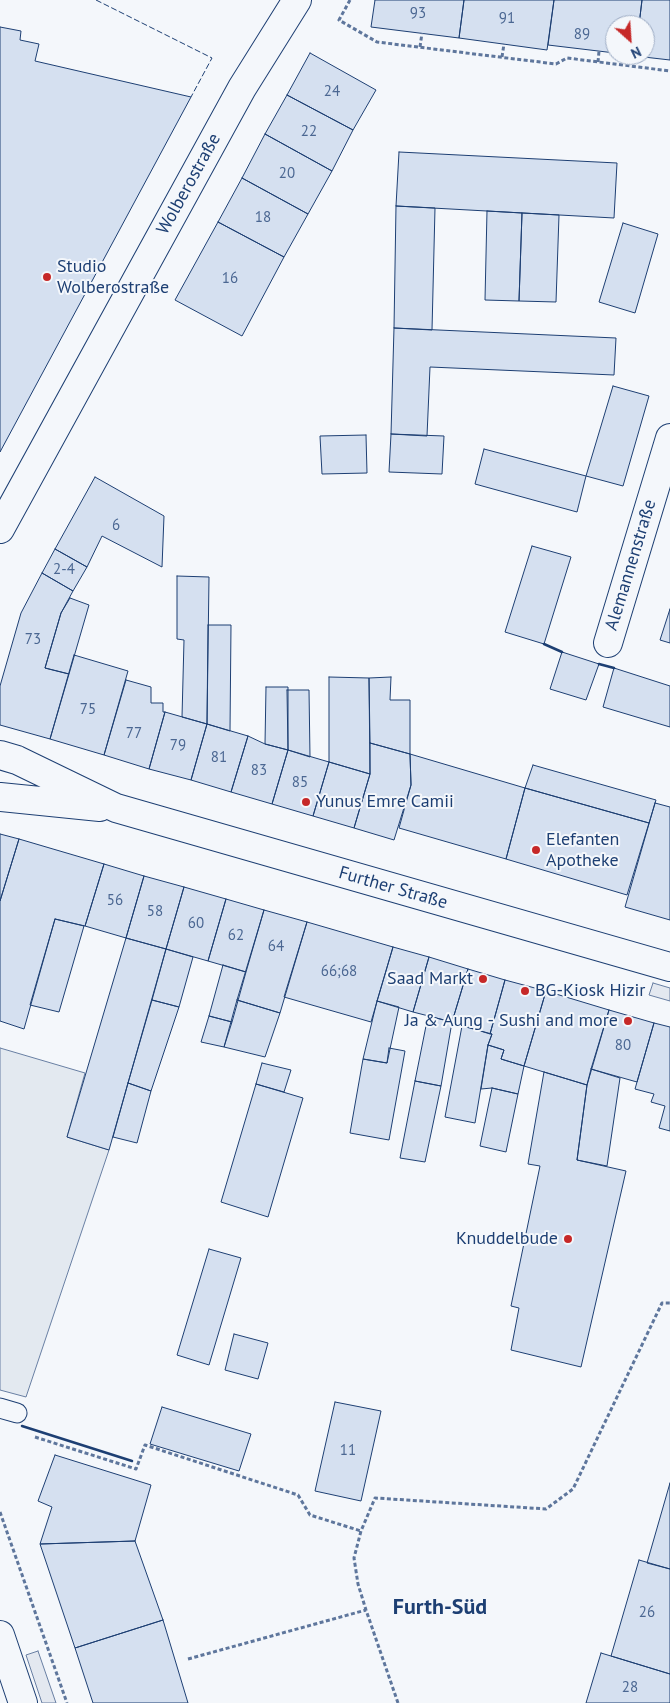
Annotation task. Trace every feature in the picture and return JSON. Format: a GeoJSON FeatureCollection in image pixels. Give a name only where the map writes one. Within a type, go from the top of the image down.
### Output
{"type":"FeatureCollection","features":[{"type":"Feature","properties":{"kind":"street","name":"Wolberostraße"},"geometry":{"type":"LineString","coordinates":[[0,529],[242,88],[297,0]]}},
{"type":"Feature","properties":{"kind":"street","name":"Alemannenstraße"},"geometry":{"type":"LineString","coordinates":[[608,642],[668,452]]}},
{"type":"Feature","properties":{"kind":"street","name":"Further Straße"},"geometry":{"type":"LineString","coordinates":[[0,755],[17,760],[116,808],[670,967]]}},
{"type":"Feature","properties":{"kind":"street","name":"Further Straße"},"geometry":{"type":"LineString","coordinates":[[0,797],[116,808]]}},
{"type":"Feature","properties":{"kind":"street"},"geometry":{"type":"LineString","coordinates":[[0,1635],[23,1703]]}},
{"type":"Feature","properties":{"kind":"path"},"geometry":{"type":"LineString","coordinates":[[350,0],[339,20],[377,42],[556,64],[567,58],[670,71]]}},
{"type":"Feature","properties":{"kind":"path"},"geometry":{"type":"LineString","coordinates":[[420,47],[422,34]]}},
{"type":"Feature","properties":{"kind":"path"},"geometry":{"type":"LineString","coordinates":[[502,57],[504,44]]}},
{"type":"Feature","properties":{"kind":"path"},"geometry":{"type":"LineString","coordinates":[[598,51],[598,62]]}},
{"type":"Feature","properties":{"kind":"path"},"geometry":{"type":"LineString","coordinates":[[398,1703],[358,1584],[354,1558],[361,1531],[375,1498],[546,1509],[573,1488],[662,1303],[670,1303]]}},
{"type":"Feature","properties":{"kind":"path"},"geometry":{"type":"LineString","coordinates":[[32,1436],[136,1469],[145,1445],[298,1494],[310,1515],[361,1531]]}},
{"type":"Feature","properties":{"kind":"path"},"geometry":{"type":"LineString","coordinates":[[0,1512],[67,1703]]}},
{"type":"Feature","properties":{"kind":"path"},"geometry":{"type":"LineString","coordinates":[[188,1659],[366,1610]]}},
{"type":"Feature","properties":{"kind":"shaded area"},"geometry":{"type":"Polygon","coordinates":[[[653,983],[670,988],[670,1001],[649,995],[653,983]]]}},
{"type":"Feature","properties":{"kind":"shaded area"},"geometry":{"type":"Polygon","coordinates":[[[0,1048],[85,1073],[67,1137],[109,1150],[26,1397],[0,1390],[0,1048]]]}},
{"type":"Feature","properties":{"kind":"shaded area"},"geometry":{"type":"Polygon","coordinates":[[[38,1651],[56,1703],[42,1703],[26,1655],[38,1651]]]}},
{"type":"Feature","properties":{"kind":"building"},"geometry":{"type":"Polygon","coordinates":[[[375,0],[464,0],[459,38],[371,27],[375,0]]]}},
{"type":"Feature","properties":{"kind":"building"},"geometry":{"type":"Polygon","coordinates":[[[464,0],[554,0],[547,50],[459,38],[464,0]]]}},
{"type":"Feature","properties":{"kind":"building"},"geometry":{"type":"Polygon","coordinates":[[[554,0],[642,0],[640,15],[605,15],[605,52],[548,45],[554,0]]]}},
{"type":"Feature","properties":{"kind":"building"},"geometry":{"type":"Polygon","coordinates":[[[642,0],[670,0],[670,60],[655,58],[655,15],[640,15],[642,0]]]}},
{"type":"Feature","properties":{"kind":"building","name":"Studio Wolberostraße"},"geometry":{"type":"Polygon","coordinates":[[[0,27],[21,31],[20,40],[39,44],[35,61],[191,97],[0,452],[0,27]]]}},
{"type":"Feature","properties":{"kind":"building"},"geometry":{"type":"Polygon","coordinates":[[[310,53],[376,90],[353,130],[287,95],[310,53]]]}},
{"type":"Feature","properties":{"kind":"building"},"geometry":{"type":"Polygon","coordinates":[[[287,95],[353,130],[332,171],[265,134],[287,95]]]}},
{"type":"Feature","properties":{"kind":"building"},"geometry":{"type":"Polygon","coordinates":[[[265,134],[332,171],[308,214],[242,178],[265,134]]]}},
{"type":"Feature","properties":{"kind":"building"},"geometry":{"type":"Polygon","coordinates":[[[399,152],[617,163],[614,218],[396,206],[399,152]]]}},
{"type":"Feature","properties":{"kind":"building"},"geometry":{"type":"Polygon","coordinates":[[[242,178],[308,214],[284,257],[218,222],[242,178]]]}},
{"type":"Feature","properties":{"kind":"building"},"geometry":{"type":"Polygon","coordinates":[[[396,206],[435,208],[432,330],[394,328],[396,206]]]}},
{"type":"Feature","properties":{"kind":"building"},"geometry":{"type":"Polygon","coordinates":[[[487,211],[522,213],[519,301],[485,300],[487,211]]]}},
{"type":"Feature","properties":{"kind":"building"},"geometry":{"type":"Polygon","coordinates":[[[522,213],[559,215],[556,302],[519,301],[522,213]]]}},
{"type":"Feature","properties":{"kind":"building"},"geometry":{"type":"Polygon","coordinates":[[[218,222],[284,257],[242,336],[175,300],[218,222]]]}},
{"type":"Feature","properties":{"kind":"building"},"geometry":{"type":"Polygon","coordinates":[[[623,223],[658,234],[635,313],[599,302],[623,223]]]}},
{"type":"Feature","properties":{"kind":"building"},"geometry":{"type":"Polygon","coordinates":[[[394,328],[616,338],[614,375],[430,367],[427,436],[391,434],[394,328]]]}},
{"type":"Feature","properties":{"kind":"building"},"geometry":{"type":"Polygon","coordinates":[[[613,386],[649,396],[623,486],[586,476],[613,386]]]}},
{"type":"Feature","properties":{"kind":"building"},"geometry":{"type":"Polygon","coordinates":[[[391,434],[444,436],[442,474],[389,472],[391,434]]]}},
{"type":"Feature","properties":{"kind":"building"},"geometry":{"type":"Polygon","coordinates":[[[366,435],[367,473],[322,474],[320,436],[366,435]]]}},
{"type":"Feature","properties":{"kind":"building"},"geometry":{"type":"Polygon","coordinates":[[[484,449],[586,476],[577,512],[475,484],[484,449]]]}},
{"type":"Feature","properties":{"kind":"building"},"geometry":{"type":"Polygon","coordinates":[[[95,477],[164,516],[162,567],[102,536],[87,567],[55,549],[95,477]]]}},
{"type":"Feature","properties":{"kind":"building"},"geometry":{"type":"Polygon","coordinates":[[[532,546],[571,557],[544,644],[505,632],[532,546]]]}},
{"type":"Feature","properties":{"kind":"building"},"geometry":{"type":"Polygon","coordinates":[[[55,549],[87,567],[73,591],[42,573],[55,549]]]}},
{"type":"Feature","properties":{"kind":"building"},"geometry":{"type":"Polygon","coordinates":[[[42,573],[73,591],[61,613],[45,668],[69,674],[50,739],[0,725],[0,686],[21,613],[42,573]]]}},
{"type":"Feature","properties":{"kind":"building"},"geometry":{"type":"Polygon","coordinates":[[[177,576],[209,577],[207,724],[182,717],[184,640],[177,639],[177,576]]]}},
{"type":"Feature","properties":{"kind":"building"},"geometry":{"type":"Polygon","coordinates":[[[70,598],[89,605],[69,674],[45,668],[61,613],[70,598]]]}},
{"type":"Feature","properties":{"kind":"building"},"geometry":{"type":"Polygon","coordinates":[[[670,609],[670,643],[660,640],[670,609]]]}},
{"type":"Feature","properties":{"kind":"building"},"geometry":{"type":"Polygon","coordinates":[[[208,625],[231,625],[230,731],[207,724],[208,625]]]}},
{"type":"Feature","properties":{"kind":"building"},"geometry":{"type":"Polygon","coordinates":[[[562,652],[599,664],[586,700],[550,689],[562,652]]]}},
{"type":"Feature","properties":{"kind":"building"},"geometry":{"type":"Polygon","coordinates":[[[74,655],[128,671],[104,755],[50,739],[74,655]]]}},
{"type":"Feature","properties":{"kind":"building"},"geometry":{"type":"Polygon","coordinates":[[[614,668],[670,686],[670,727],[603,707],[614,668]]]}},
{"type":"Feature","properties":{"kind":"building"},"geometry":{"type":"Polygon","coordinates":[[[329,677],[369,678],[370,774],[329,762],[329,677]]]}},
{"type":"Feature","properties":{"kind":"building"},"geometry":{"type":"Polygon","coordinates":[[[391,677],[390,700],[410,700],[410,754],[370,743],[369,678],[391,677]]]}},
{"type":"Feature","properties":{"kind":"building"},"geometry":{"type":"Polygon","coordinates":[[[126,680],[151,687],[151,703],[163,703],[163,712],[165,712],[149,769],[104,755],[126,680]]]}},
{"type":"Feature","properties":{"kind":"building"},"geometry":{"type":"Polygon","coordinates":[[[266,687],[288,687],[288,750],[265,744],[266,687]]]}},
{"type":"Feature","properties":{"kind":"building"},"geometry":{"type":"Polygon","coordinates":[[[287,690],[309,690],[310,757],[288,750],[287,690]]]}},
{"type":"Feature","properties":{"kind":"building"},"geometry":{"type":"Polygon","coordinates":[[[165,712],[207,724],[191,780],[149,769],[165,712]]]}},
{"type":"Feature","properties":{"kind":"building"},"geometry":{"type":"Polygon","coordinates":[[[207,724],[248,736],[231,792],[191,780],[207,724]]]}},
{"type":"Feature","properties":{"kind":"building"},"geometry":{"type":"Polygon","coordinates":[[[248,736],[265,744],[288,750],[272,804],[231,792],[248,736]]]}},
{"type":"Feature","properties":{"kind":"building"},"geometry":{"type":"Polygon","coordinates":[[[370,743],[410,754],[411,785],[394,840],[354,828],[370,774],[370,743]]]}},
{"type":"Feature","properties":{"kind":"building"},"geometry":{"type":"Polygon","coordinates":[[[288,750],[329,762],[313,816],[272,804],[288,750]]]}},
{"type":"Feature","properties":{"kind":"building"},"geometry":{"type":"Polygon","coordinates":[[[410,754],[525,788],[506,859],[399,828],[411,785],[410,754]]]}},
{"type":"Feature","properties":{"kind":"building"},"geometry":{"type":"Polygon","coordinates":[[[329,762],[370,774],[354,828],[313,816],[329,762]]]}},
{"type":"Feature","properties":{"kind":"building"},"geometry":{"type":"Polygon","coordinates":[[[533,765],[656,800],[649,823],[525,788],[533,765]]]}},
{"type":"Feature","properties":{"kind":"building"},"geometry":{"type":"Polygon","coordinates":[[[525,788],[649,823],[627,895],[506,859],[525,788]]]}},
{"type":"Feature","properties":{"kind":"building"},"geometry":{"type":"Polygon","coordinates":[[[655,803],[670,807],[670,920],[625,907],[655,803]]]}},
{"type":"Feature","properties":{"kind":"building"},"geometry":{"type":"Polygon","coordinates":[[[0,834],[19,839],[0,901],[0,834]]]}},
{"type":"Feature","properties":{"kind":"building"},"geometry":{"type":"Polygon","coordinates":[[[19,839],[104,864],[85,926],[55,919],[24,1029],[0,1021],[0,901],[19,839]]]}},
{"type":"Feature","properties":{"kind":"building"},"geometry":{"type":"Polygon","coordinates":[[[104,864],[144,876],[126,938],[85,926],[104,864]]]}},
{"type":"Feature","properties":{"kind":"building"},"geometry":{"type":"Polygon","coordinates":[[[144,876],[184,887],[166,949],[126,938],[144,876]]]}},
{"type":"Feature","properties":{"kind":"building"},"geometry":{"type":"Polygon","coordinates":[[[184,887],[226,899],[208,961],[166,949],[184,887]]]}},
{"type":"Feature","properties":{"kind":"building"},"geometry":{"type":"Polygon","coordinates":[[[226,899],[264,910],[246,972],[208,961],[226,899]]]}},
{"type":"Feature","properties":{"kind":"building"},"geometry":{"type":"Polygon","coordinates":[[[264,910],[307,922],[280,1013],[237,1000],[264,910]]]}},
{"type":"Feature","properties":{"kind":"building"},"geometry":{"type":"Polygon","coordinates":[[[55,919],[84,926],[59,1012],[30,1005],[55,919]]]}},
{"type":"Feature","properties":{"kind":"building"},"geometry":{"type":"Polygon","coordinates":[[[307,922],[393,947],[371,1022],[284,997],[307,922]]]}},
{"type":"Feature","properties":{"kind":"building"},"geometry":{"type":"Polygon","coordinates":[[[126,938],[166,949],[109,1150],[67,1137],[126,938]]]}},
{"type":"Feature","properties":{"kind":"building"},"geometry":{"type":"Polygon","coordinates":[[[393,947],[429,957],[413,1012],[377,1001],[393,947]]]}},
{"type":"Feature","properties":{"kind":"building"},"geometry":{"type":"Polygon","coordinates":[[[166,949],[193,957],[179,1007],[152,1000],[166,949]]]}},
{"type":"Feature","properties":{"kind":"building"},"geometry":{"type":"Polygon","coordinates":[[[429,957],[468,969],[452,1022],[413,1012],[429,957]]]}},
{"type":"Feature","properties":{"kind":"building"},"geometry":{"type":"Polygon","coordinates":[[[223,965],[246,972],[232,1022],[209,1016],[223,965]]]}},
{"type":"Feature","properties":{"kind":"building"},"geometry":{"type":"Polygon","coordinates":[[[468,969],[505,980],[490,1034],[452,1022],[468,969]]]}},
{"type":"Feature","properties":{"kind":"building"},"geometry":{"type":"Polygon","coordinates":[[[505,980],[546,991],[524,1066],[501,1059],[504,1050],[488,1045],[505,980]]]}},
{"type":"Feature","properties":{"kind":"building"},"geometry":{"type":"Polygon","coordinates":[[[546,991],[609,1010],[587,1085],[524,1066],[546,991]]]}},
{"type":"Feature","properties":{"kind":"building"},"geometry":{"type":"Polygon","coordinates":[[[152,1000],[179,1007],[151,1091],[128,1083],[152,1000]]]}},
{"type":"Feature","properties":{"kind":"building"},"geometry":{"type":"Polygon","coordinates":[[[237,1000],[280,1013],[265,1057],[224,1047],[237,1000]]]}},
{"type":"Feature","properties":{"kind":"building"},"geometry":{"type":"Polygon","coordinates":[[[377,1001],[399,1007],[387,1063],[363,1059],[377,1001]]]}},
{"type":"Feature","properties":{"kind":"building"},"geometry":{"type":"Polygon","coordinates":[[[609,1010],[654,1023],[637,1082],[591,1069],[609,1010]]]}},
{"type":"Feature","properties":{"kind":"building"},"geometry":{"type":"Polygon","coordinates":[[[209,1016],[232,1022],[224,1047],[201,1042],[209,1016]]]}},
{"type":"Feature","properties":{"kind":"building"},"geometry":{"type":"Polygon","coordinates":[[[428,1016],[452,1022],[441,1086],[415,1081],[428,1016]]]}},
{"type":"Feature","properties":{"kind":"building"},"geometry":{"type":"Polygon","coordinates":[[[654,1023],[670,1027],[670,1131],[659,1128],[665,1106],[651,1102],[654,1094],[635,1089],[654,1023]]]}},
{"type":"Feature","properties":{"kind":"building"},"geometry":{"type":"Polygon","coordinates":[[[462,1026],[492,1034],[488,1045],[475,1123],[445,1117],[462,1026]]]}},
{"type":"Feature","properties":{"kind":"building"},"geometry":{"type":"Polygon","coordinates":[[[488,1045],[504,1050],[501,1059],[524,1066],[518,1094],[492,1088],[481,1089],[488,1045]]]}},
{"type":"Feature","properties":{"kind":"building"},"geometry":{"type":"Polygon","coordinates":[[[389,1048],[405,1051],[389,1140],[350,1133],[363,1059],[387,1063],[389,1048]]]}},
{"type":"Feature","properties":{"kind":"building"},"geometry":{"type":"Polygon","coordinates":[[[262,1063],[291,1070],[284,1092],[256,1084],[262,1063]]]}},
{"type":"Feature","properties":{"kind":"building"},"geometry":{"type":"Polygon","coordinates":[[[591,1069],[620,1078],[607,1166],[577,1160],[587,1085],[591,1069]]]}},
{"type":"Feature","properties":{"kind":"building","name":"Knuddelbude"},"geometry":{"type":"Polygon","coordinates":[[[544,1072],[587,1085],[577,1160],[626,1171],[581,1367],[511,1350],[519,1308],[511,1306],[540,1166],[528,1164],[544,1072]]]}},
{"type":"Feature","properties":{"kind":"building"},"geometry":{"type":"Polygon","coordinates":[[[415,1081],[441,1086],[425,1162],[400,1158],[415,1081]]]}},
{"type":"Feature","properties":{"kind":"building"},"geometry":{"type":"Polygon","coordinates":[[[128,1083],[151,1091],[137,1143],[113,1137],[128,1083]]]}},
{"type":"Feature","properties":{"kind":"building"},"geometry":{"type":"Polygon","coordinates":[[[256,1084],[303,1098],[268,1217],[221,1202],[256,1084]]]}},
{"type":"Feature","properties":{"kind":"building"},"geometry":{"type":"Polygon","coordinates":[[[492,1088],[518,1094],[506,1152],[480,1146],[492,1088]]]}},
{"type":"Feature","properties":{"kind":"building"},"geometry":{"type":"Polygon","coordinates":[[[209,1249],[241,1258],[209,1365],[177,1355],[209,1249]]]}},
{"type":"Feature","properties":{"kind":"building"},"geometry":{"type":"Polygon","coordinates":[[[234,1334],[268,1343],[258,1379],[225,1370],[234,1334]]]}},
{"type":"Feature","properties":{"kind":"building"},"geometry":{"type":"Polygon","coordinates":[[[335,1402],[381,1411],[361,1501],[315,1491],[335,1402]]]}},
{"type":"Feature","properties":{"kind":"building"},"geometry":{"type":"Polygon","coordinates":[[[162,1407],[251,1434],[239,1471],[150,1444],[162,1407]]]}},
{"type":"Feature","properties":{"kind":"building"},"geometry":{"type":"Polygon","coordinates":[[[55,1455],[151,1485],[135,1541],[40,1544],[52,1507],[38,1501],[55,1455]]]}},
{"type":"Feature","properties":{"kind":"building"},"geometry":{"type":"Polygon","coordinates":[[[670,1483],[670,1569],[647,1563],[670,1483]]]}},
{"type":"Feature","properties":{"kind":"building"},"geometry":{"type":"Polygon","coordinates":[[[135,1541],[163,1620],[75,1648],[40,1544],[135,1541]]]}},
{"type":"Feature","properties":{"kind":"building"},"geometry":{"type":"Polygon","coordinates":[[[639,1560],[670,1569],[670,1674],[611,1656],[639,1560]]]}},
{"type":"Feature","properties":{"kind":"building"},"geometry":{"type":"Polygon","coordinates":[[[163,1620],[188,1703],[93,1703],[75,1648],[163,1620]]]}},
{"type":"Feature","properties":{"kind":"building"},"geometry":{"type":"Polygon","coordinates":[[[601,1653],[670,1674],[670,1703],[586,1703],[601,1653]]]}},
{"type":"Feature","properties":{"kind":"fence"},"geometry":{"type":"LineString","coordinates":[[96,0],[212,58],[191,97]]}},
{"type":"Feature","properties":{"kind":"wall"},"geometry":{"type":"LineString","coordinates":[[544,644],[562,652]]}},
{"type":"Feature","properties":{"kind":"wall"},"geometry":{"type":"LineString","coordinates":[[599,664],[614,668]]}},
{"type":"Feature","properties":{"kind":"wall"},"geometry":{"type":"LineString","coordinates":[[22,1426],[132,1461]]}},
{"type":"Feature","properties":{"kind":"place","name":"Studio Wolberostraße"},"geometry":{"type":"Point","coordinates":[47,277]}},
{"type":"Feature","properties":{"kind":"place","name":"Yunus Emre Camii"},"geometry":{"type":"Point","coordinates":[306,802]}},
{"type":"Feature","properties":{"kind":"place","name":"Elefanten Apotheke"},"geometry":{"type":"Point","coordinates":[536,850]}},
{"type":"Feature","properties":{"kind":"place","name":"Saad Markt"},"geometry":{"type":"Point","coordinates":[483,979]}},
{"type":"Feature","properties":{"kind":"place","name":"BG-Kiosk Hizir"},"geometry":{"type":"Point","coordinates":[525,991]}},
{"type":"Feature","properties":{"kind":"place","name":"Ja & Aung - Sushi and more"},"geometry":{"type":"Point","coordinates":[628,1021]}},
{"type":"Feature","properties":{"kind":"place","name":"Knuddelbude"},"geometry":{"type":"Point","coordinates":[568,1239]}},
{"type":"Feature","properties":{"kind":"district","name":"Furth-Süd"},"geometry":{"type":"Point","coordinates":[440,1608]}}]}
